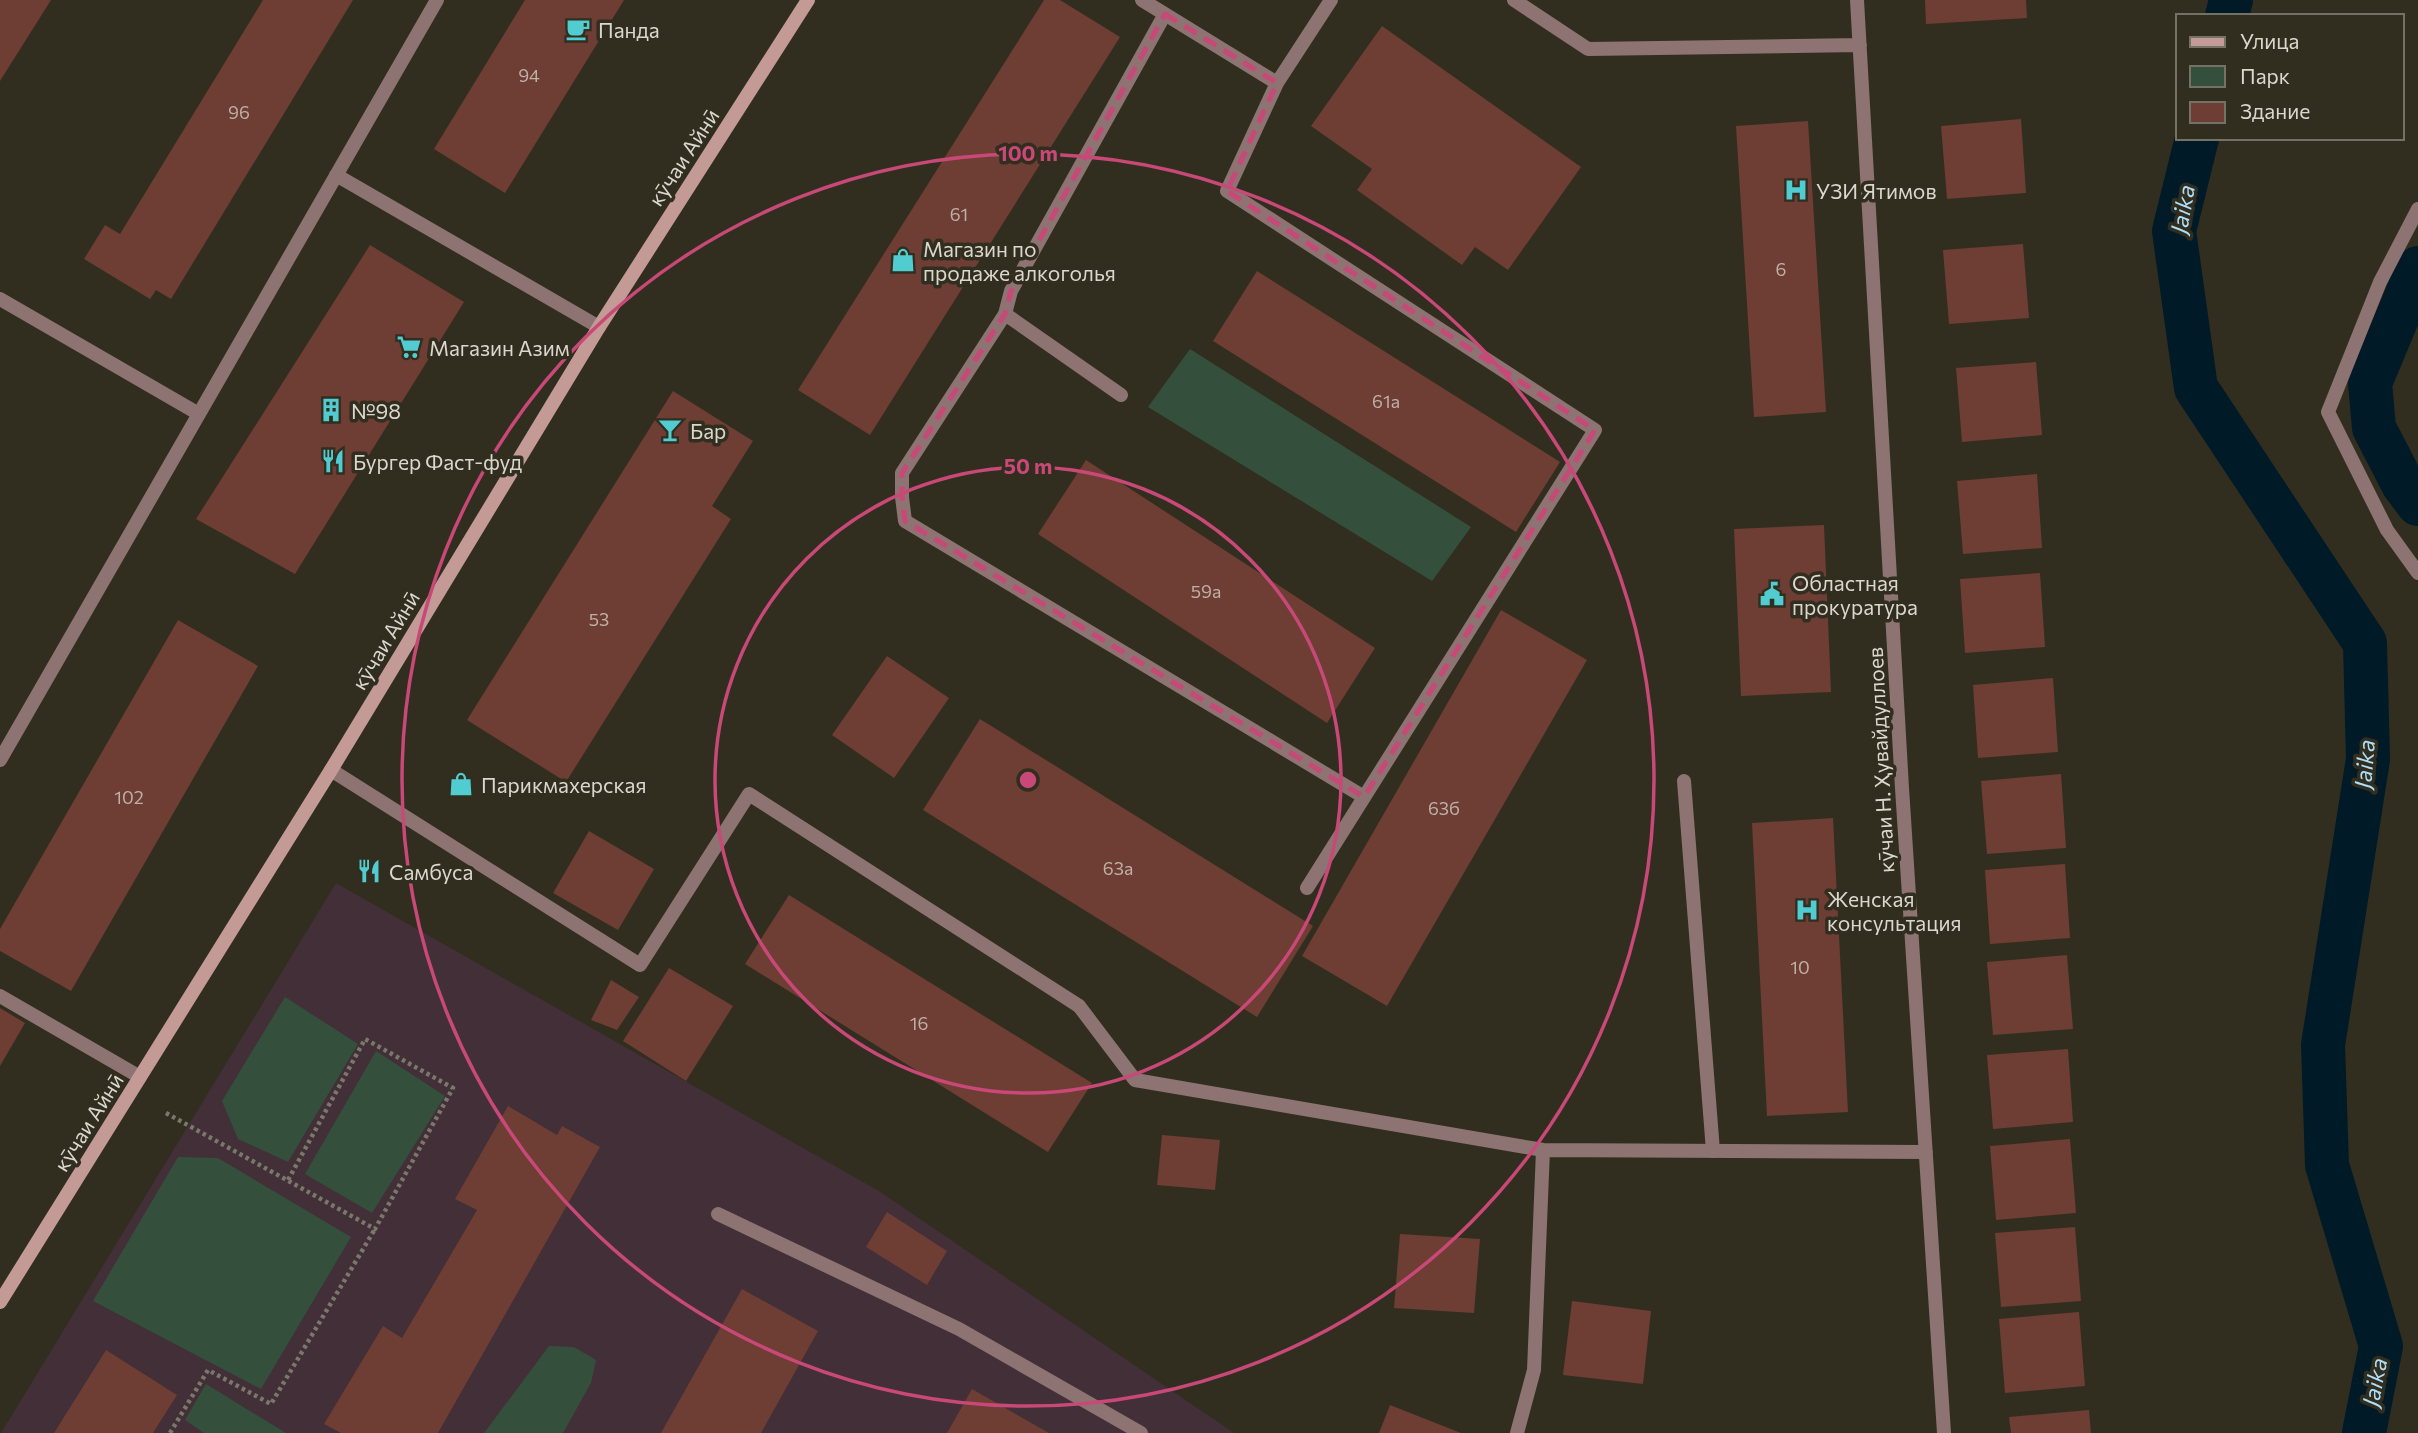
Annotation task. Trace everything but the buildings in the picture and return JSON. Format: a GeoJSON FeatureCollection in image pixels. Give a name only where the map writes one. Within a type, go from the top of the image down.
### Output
{"type":"FeatureCollection","features":[{"type":"Feature","properties":{"kind":"main road","name":"кӯчаи Айнӣ"},"geometry":{"type":"LineString","coordinates":[[0,1302],[331,770],[599,327],[808,0]]}},
{"type":"Feature","properties":{"kind":"street"},"geometry":{"type":"LineString","coordinates":[[0,760],[437,0]]}},
{"type":"Feature","properties":{"kind":"street"},"geometry":{"type":"LineString","coordinates":[[1142,0],[1277,83]]}},
{"type":"Feature","properties":{"kind":"street"},"geometry":{"type":"LineString","coordinates":[[1307,888],[1595,430],[1227,191],[1277,83],[1331,0]]}},
{"type":"Feature","properties":{"kind":"street"},"geometry":{"type":"LineString","coordinates":[[1514,0],[1588,49],[1860,45]]}},
{"type":"Feature","properties":{"kind":"street","name":"кӯчаи Н. Ҳувайдуллоев"},"geometry":{"type":"LineString","coordinates":[[1857,0],[1902,788],[1944,1433]]}},
{"type":"Feature","properties":{"kind":"street"},"geometry":{"type":"LineString","coordinates":[[1165,14],[1011,291],[1005,314],[902,473],[905,521],[1364,797]]}},
{"type":"Feature","properties":{"kind":"street"},"geometry":{"type":"LineString","coordinates":[[336,174],[599,327]]}},
{"type":"Feature","properties":{"kind":"street"},"geometry":{"type":"LineString","coordinates":[[2418,209],[2380,282],[2329,412],[2387,530],[2418,573]]}},
{"type":"Feature","properties":{"kind":"street"},"geometry":{"type":"LineString","coordinates":[[0,299],[199,414]]}},
{"type":"Feature","properties":{"kind":"street"},"geometry":{"type":"LineString","coordinates":[[1005,314],[1121,395]]}},
{"type":"Feature","properties":{"kind":"street"},"geometry":{"type":"LineString","coordinates":[[331,770],[640,965],[749,794],[1079,1006],[1135,1080],[1543,1150],[1926,1152]]}},
{"type":"Feature","properties":{"kind":"street"},"geometry":{"type":"LineString","coordinates":[[1685,781],[1713,1151]]}},
{"type":"Feature","properties":{"kind":"street"},"geometry":{"type":"LineString","coordinates":[[0,996],[140,1077]]}},
{"type":"Feature","properties":{"kind":"street"},"geometry":{"type":"LineString","coordinates":[[1517,1433],[1534,1370],[1543,1150]]}},
{"type":"Feature","properties":{"kind":"street"},"geometry":{"type":"LineString","coordinates":[[718,1214],[959,1329],[1141,1433]]}},
{"type":"Feature","properties":{"kind":"path"},"geometry":{"type":"LineString","coordinates":[[170,1433],[208,1370],[271,1404],[375,1229],[453,1088],[365,1040],[287,1182]]}},
{"type":"Feature","properties":{"kind":"path"},"geometry":{"type":"LineString","coordinates":[[166,1113],[375,1229]]}},
{"type":"Feature","properties":{"kind":"highlighted area"},"geometry":{"type":"Polygon","coordinates":[[[1165,14],[1277,83],[1227,191],[1595,430],[1364,797],[905,521],[902,497],[902,473],[1005,314],[1011,291],[1165,14]]]}},
{"type":"Feature","properties":{"kind":"shaded area"},"geometry":{"type":"Polygon","coordinates":[[[336,883],[879,1191],[1234,1433],[1,1433],[336,883]]]}},
{"type":"Feature","properties":{"kind":"green space"},"geometry":{"type":"Polygon","coordinates":[[[1190,349],[1471,527],[1432,581],[1148,407],[1190,349]]]}},
{"type":"Feature","properties":{"kind":"green space"},"geometry":{"type":"Polygon","coordinates":[[[285,997],[358,1044],[288,1162],[238,1139],[222,1101],[285,997]]]}},
{"type":"Feature","properties":{"kind":"green space"},"geometry":{"type":"Polygon","coordinates":[[[376,1051],[445,1096],[372,1213],[305,1174],[376,1051]]]}},
{"type":"Feature","properties":{"kind":"green space"},"geometry":{"type":"Polygon","coordinates":[[[178,1157],[218,1158],[351,1237],[261,1389],[93,1301],[178,1157]]]}},
{"type":"Feature","properties":{"kind":"green space"},"geometry":{"type":"Polygon","coordinates":[[[549,1346],[574,1347],[596,1360],[591,1383],[563,1433],[484,1433],[549,1346]]]}},
{"type":"Feature","properties":{"kind":"green space"},"geometry":{"type":"Polygon","coordinates":[[[206,1384],[286,1433],[204,1433],[185,1420],[206,1384]]]}},
{"type":"Feature","properties":{"kind":"waterway","name":"Jaika"},"geometry":{"type":"LineString","coordinates":[[2228,14],[2231,0]]}},
{"type":"Feature","properties":{"kind":"waterway","name":"Jaika"},"geometry":{"type":"LineString","coordinates":[[2197,140],[2174,231],[2196,388],[2365,643],[2368,759],[2323,1045],[2327,1165],[2381,1346],[2364,1433]]}},
{"type":"Feature","properties":{"kind":"waterway"},"geometry":{"type":"LineString","coordinates":[[2418,268],[2370,383],[2374,428],[2403,484],[2418,504]]}},
{"type":"Feature","properties":{"kind":"place","name":"Панда"},"geometry":{"type":"Point","coordinates":[578,29]}},
{"type":"Feature","properties":{"kind":"place","name":"УЗИ Ятимов"},"geometry":{"type":"Point","coordinates":[1796,190]}},
{"type":"Feature","properties":{"kind":"place","name":"Магазин по продаже алкоголья"},"geometry":{"type":"Point","coordinates":[903,260]}},
{"type":"Feature","properties":{"kind":"place","name":"Магазин Азим"},"geometry":{"type":"Point","coordinates":[409,347]}},
{"type":"Feature","properties":{"kind":"place","name":"№98"},"geometry":{"type":"Point","coordinates":[331,410]}},
{"type":"Feature","properties":{"kind":"place","name":"Бар"},"geometry":{"type":"Point","coordinates":[670,430]}},
{"type":"Feature","properties":{"kind":"place","name":"Бургер Фаст-фуд"},"geometry":{"type":"Point","coordinates":[333,461]}},
{"type":"Feature","properties":{"kind":"place","name":"Областная прокуратура"},"geometry":{"type":"Point","coordinates":[1772,594]}},
{"type":"Feature","properties":{"kind":"place","name":"Парикмахерская"},"geometry":{"type":"Point","coordinates":[461,784]}},
{"type":"Feature","properties":{"kind":"place","name":"Самбуса"},"geometry":{"type":"Point","coordinates":[369,871]}},
{"type":"Feature","properties":{"kind":"place","name":"Женская консультация"},"geometry":{"type":"Point","coordinates":[1807,910]}}]}
